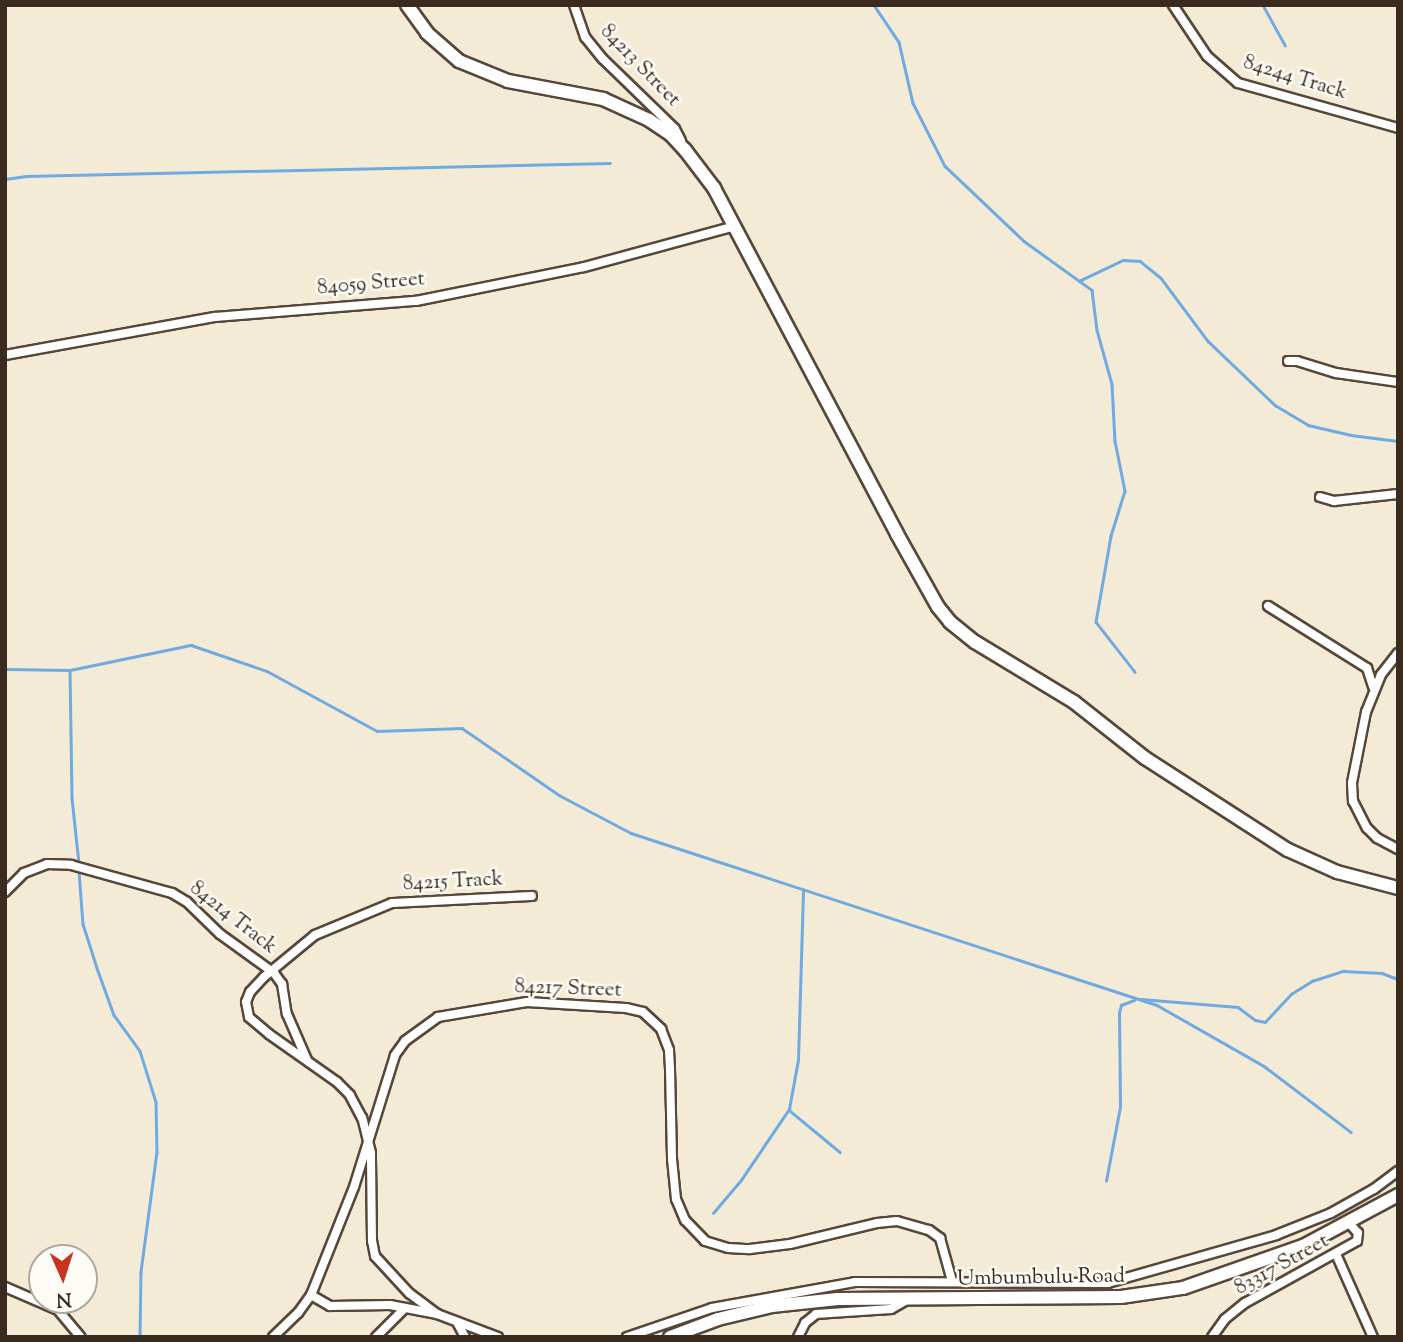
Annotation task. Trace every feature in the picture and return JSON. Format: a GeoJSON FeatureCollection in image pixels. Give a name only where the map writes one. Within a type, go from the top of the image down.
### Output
{"type":"FeatureCollection","features":[{"type":"Feature","properties":{"kind":"street"},"geometry":{"type":"LineString","coordinates":[[407,5],[427,33],[459,61],[508,81],[603,99],[649,120],[671,135],[685,150],[714,188],[897,534],[938,607],[950,622],[975,642],[1074,702],[1145,758],[1257,832],[1314,864],[1398,888]]}},
{"type":"Feature","properties":{"kind":"street","name":"84213 Street"},"geometry":{"type":"LineString","coordinates":[[574,5],[585,37],[603,59],[676,129],[685,150]]}},
{"type":"Feature","properties":{"kind":"street","name":"84244 Track"},"geometry":{"type":"LineString","coordinates":[[1173,5],[1207,56],[1238,83],[1398,128]]}},
{"type":"Feature","properties":{"kind":"street","name":"84059 Street"},"geometry":{"type":"LineString","coordinates":[[5,355],[215,317],[416,301],[584,267],[735,226]]}},
{"type":"Feature","properties":{"kind":"street"},"geometry":{"type":"LineString","coordinates":[[1288,361],[1297,360],[1336,373],[1398,382]]}},
{"type":"Feature","properties":{"kind":"street"},"geometry":{"type":"LineString","coordinates":[[1320,497],[1334,501],[1398,494]]}},
{"type":"Feature","properties":{"kind":"street"},"geometry":{"type":"LineString","coordinates":[[1268,606],[1367,668],[1374,692]]}},
{"type":"Feature","properties":{"kind":"street"},"geometry":{"type":"LineString","coordinates":[[1398,653],[1381,675],[1374,692],[1356,754],[1353,801],[1367,828],[1377,838],[1398,849]]}},
{"type":"Feature","properties":{"kind":"street","name":"84214 Track"},"geometry":{"type":"LineString","coordinates":[[5,892],[24,873],[47,864],[71,865],[149,885],[187,902],[220,934],[274,973],[282,984],[288,1014],[307,1060]]}},
{"type":"Feature","properties":{"kind":"street","name":"84215 Track"},"geometry":{"type":"LineString","coordinates":[[307,1060],[249,1017],[246,1002],[250,992],[315,935],[392,903],[532,895]]}},
{"type":"Feature","properties":{"kind":"street","name":"84217 Street"},"geometry":{"type":"LineString","coordinates":[[273,1337],[299,1313],[311,1295],[335,1240],[395,1055],[405,1041],[438,1017],[527,1002],[626,1008],[643,1012],[661,1029],[668,1050],[673,1183],[685,1220],[705,1241],[728,1248],[750,1249],[790,1244],[869,1224],[897,1221],[929,1230],[940,1238],[952,1281]]}},
{"type":"Feature","properties":{"kind":"street"},"geometry":{"type":"LineString","coordinates":[[307,1060],[350,1095],[368,1136],[375,1256],[409,1293],[437,1314]]}},
{"type":"Feature","properties":{"kind":"street"},"geometry":{"type":"LineString","coordinates":[[627,1337],[712,1308],[855,1282],[1108,1283],[1276,1235],[1331,1213],[1374,1189],[1398,1171]]}},
{"type":"Feature","properties":{"kind":"street","name":"Umbumbulu Road"},"geometry":{"type":"LineString","coordinates":[[670,1337],[718,1319],[772,1306],[838,1299],[1108,1297],[1183,1288],[1281,1255],[1344,1226],[1398,1195]]}},
{"type":"Feature","properties":{"kind":"street"},"geometry":{"type":"LineString","coordinates":[[1331,1213],[1344,1226]]}},
{"type":"Feature","properties":{"kind":"street","name":"83317 Street"},"geometry":{"type":"LineString","coordinates":[[1212,1337],[1225,1319],[1245,1303],[1357,1241],[1358,1233],[1344,1226]]}},
{"type":"Feature","properties":{"kind":"street"},"geometry":{"type":"LineString","coordinates":[[1336,1254],[1373,1337]]}},
{"type":"Feature","properties":{"kind":"street"},"geometry":{"type":"LineString","coordinates":[[1108,1283],[1108,1297]]}},
{"type":"Feature","properties":{"kind":"street"},"geometry":{"type":"LineString","coordinates":[[5,1287],[58,1310],[81,1337]]}},
{"type":"Feature","properties":{"kind":"street"},"geometry":{"type":"LineString","coordinates":[[311,1295],[330,1306],[372,1304],[437,1314],[498,1337]]}},
{"type":"Feature","properties":{"kind":"street"},"geometry":{"type":"LineString","coordinates":[[798,1337],[805,1323],[816,1314],[891,1309],[908,1299]]}},
{"type":"Feature","properties":{"kind":"street"},"geometry":{"type":"LineString","coordinates":[[376,1337],[405,1308]]}},
{"type":"Feature","properties":{"kind":"street"},"geometry":{"type":"LineString","coordinates":[[457,1322],[465,1337]]}},
{"type":"Feature","properties":{"kind":"waterway"},"geometry":{"type":"LineString","coordinates":[[874,5],[899,42],[913,103],[945,166],[1024,241],[1092,290],[1097,330],[1112,384],[1115,441],[1125,491],[1111,536],[1096,622],[1135,672]]}},
{"type":"Feature","properties":{"kind":"waterway"},"geometry":{"type":"LineString","coordinates":[[1263,5],[1285,45]]}},
{"type":"Feature","properties":{"kind":"waterway"},"geometry":{"type":"LineString","coordinates":[[5,179],[26,176],[610,163]]}},
{"type":"Feature","properties":{"kind":"waterway"},"geometry":{"type":"LineString","coordinates":[[1079,281],[1123,260],[1140,261],[1161,278],[1208,341],[1275,405],[1308,425],[1351,435],[1398,441]]}},
{"type":"Feature","properties":{"kind":"waterway"},"geometry":{"type":"LineString","coordinates":[[5,669],[70,670],[191,645],[267,671],[377,731],[462,728],[559,795],[631,833],[1157,1005],[1264,1066],[1351,1132]]}},
{"type":"Feature","properties":{"kind":"waterway"},"geometry":{"type":"LineString","coordinates":[[70,670],[72,798],[79,864]]}},
{"type":"Feature","properties":{"kind":"waterway"},"geometry":{"type":"LineString","coordinates":[[79,871],[83,924],[98,971],[114,1015],[140,1051],[156,1102],[157,1152],[141,1272],[140,1337]]}},
{"type":"Feature","properties":{"kind":"waterway"},"geometry":{"type":"LineString","coordinates":[[713,1213],[741,1180],[789,1109],[798,1060],[803,890]]}},
{"type":"Feature","properties":{"kind":"waterway"},"geometry":{"type":"LineString","coordinates":[[1141,999],[1238,1007],[1255,1020],[1265,1022],[1291,994],[1312,981],[1343,971],[1382,973],[1398,979]]}},
{"type":"Feature","properties":{"kind":"waterway"},"geometry":{"type":"LineString","coordinates":[[1106,1181],[1120,1107],[1119,1013],[1121,1005],[1134,1000]]}},
{"type":"Feature","properties":{"kind":"waterway"},"geometry":{"type":"LineString","coordinates":[[789,1110],[840,1152]]}}]}
